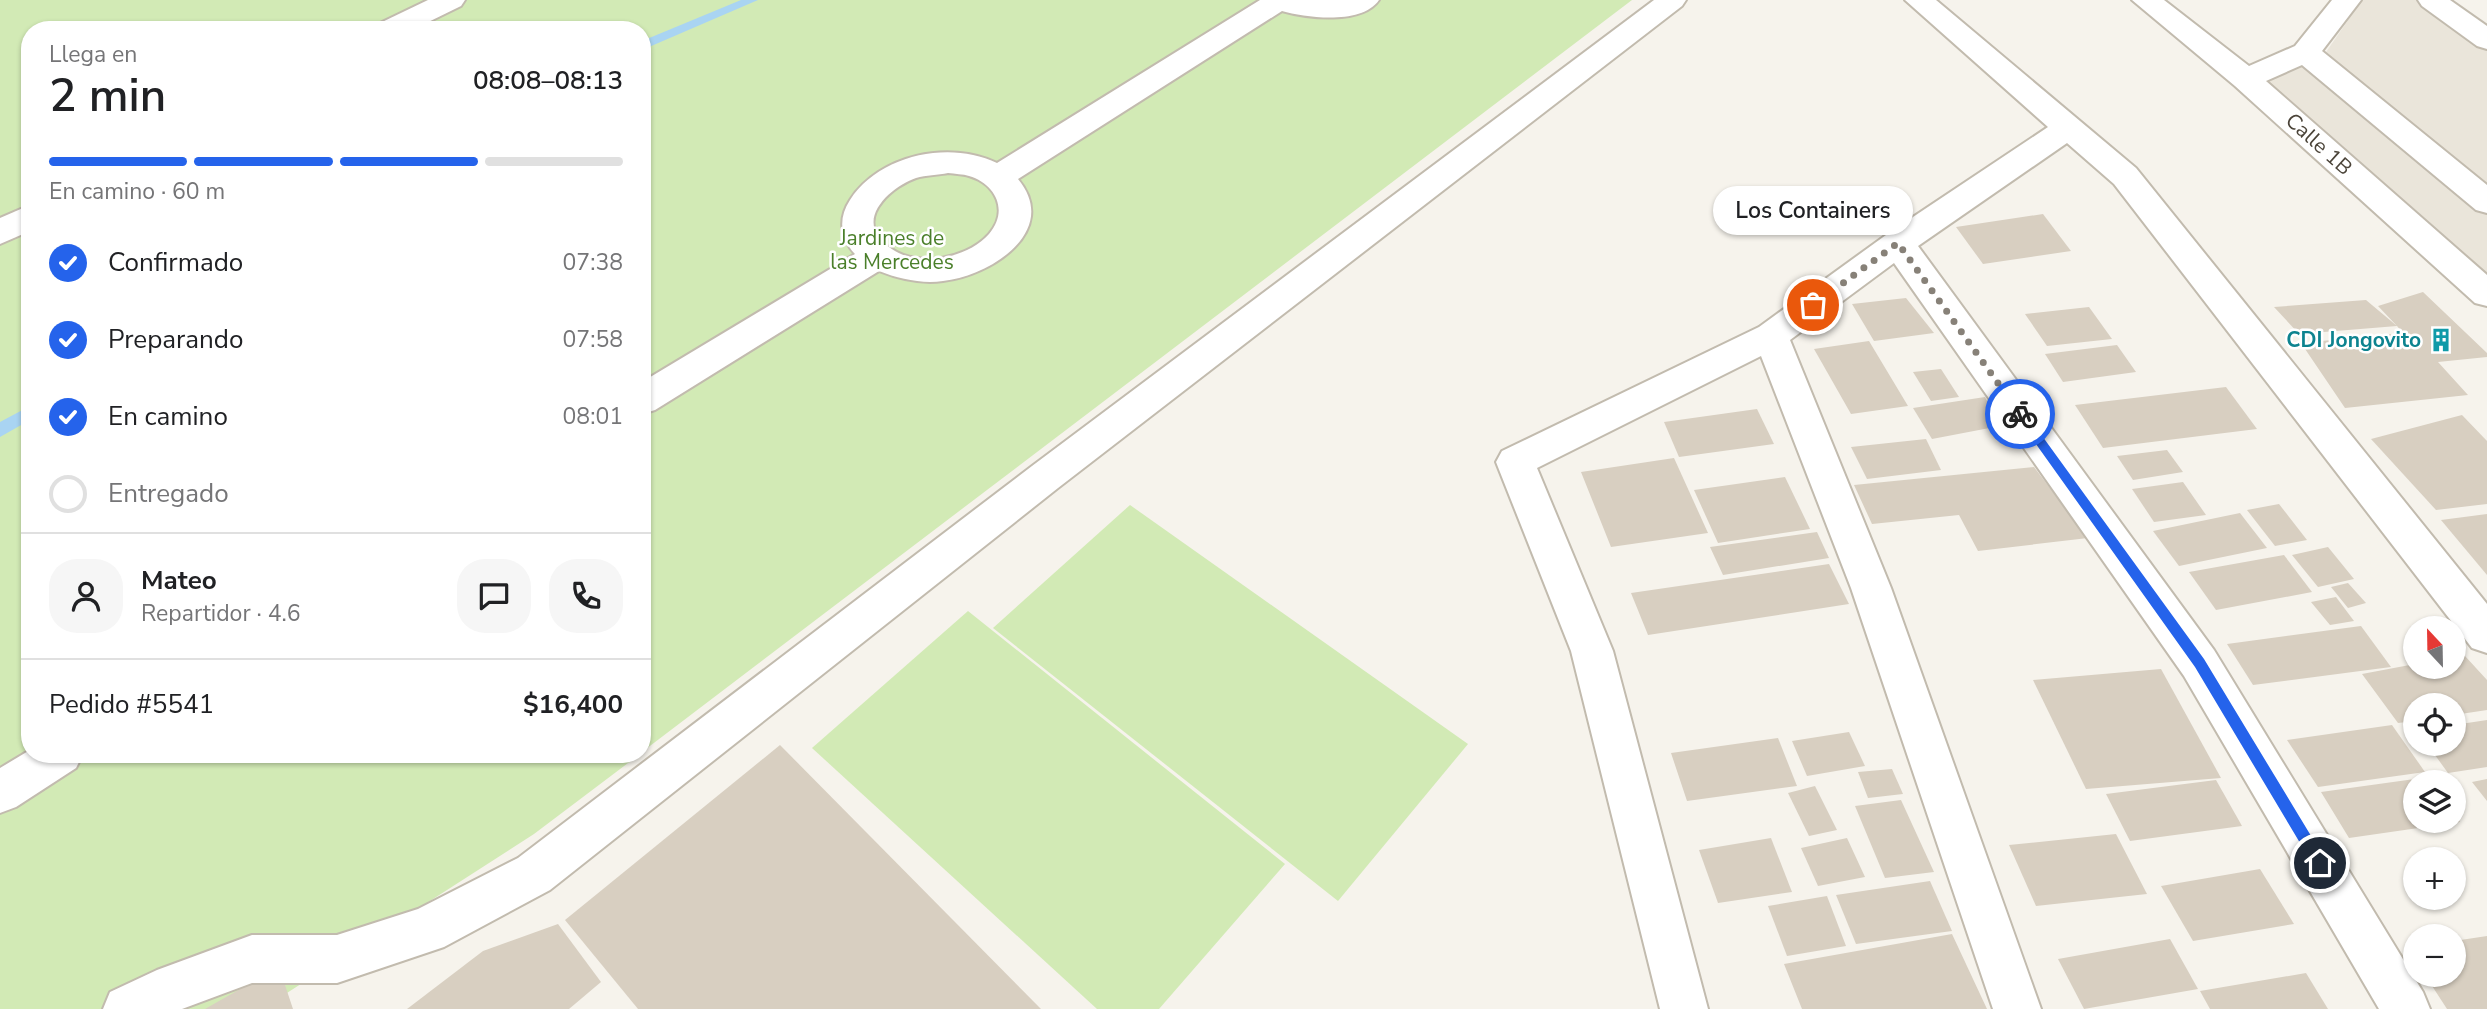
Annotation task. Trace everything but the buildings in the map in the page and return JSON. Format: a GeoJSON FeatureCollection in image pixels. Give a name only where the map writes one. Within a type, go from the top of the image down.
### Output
{"type":"FeatureCollection","features":[{"type":"Feature","properties":{"kind":"street"},"geometry":{"type":"LineString","coordinates":[[407,21],[451,0]]}},
{"type":"Feature","properties":{"kind":"street"},"geometry":{"type":"LineString","coordinates":[[998,177],[1278,1],[1309,10],[1331,10],[1365,0]]}},
{"type":"Feature","properties":{"kind":"street"},"geometry":{"type":"LineString","coordinates":[[127,1009],[156,994],[252,959],[337,960],[414,934],[534,874],[1045,477],[1672,0]]}},
{"type":"Feature","properties":{"kind":"street"},"geometry":{"type":"LineString","coordinates":[[1919,0],[2125,176],[2487,635]]}},
{"type":"Feature","properties":{"kind":"street","name":"Calle 1B"},"geometry":{"type":"LineString","coordinates":[[2146,0],[2246,79],[2487,294]]}},
{"type":"Feature","properties":{"kind":"street"},"geometry":{"type":"LineString","coordinates":[[2246,79],[2305,52],[2347,0]]}},
{"type":"Feature","properties":{"kind":"street"},"geometry":{"type":"LineString","coordinates":[[2432,0],[2487,40]]}},
{"type":"Feature","properties":{"kind":"street"},"geometry":{"type":"LineString","coordinates":[[2305,52],[2487,202]]}},
{"type":"Feature","properties":{"kind":"street"},"geometry":{"type":"LineString","coordinates":[[1684,1009],[1592,651],[1514,463],[1771,336],[1898,243],[2067,129]]}},
{"type":"Feature","properties":{"kind":"street"},"geometry":{"type":"LineString","coordinates":[[948,163],[978,167],[998,177],[1016,201],[1016,212],[1010,231],[994,249],[971,262],[951,269],[922,271],[897,267],[876,257],[859,235],[857,220],[863,202],[874,190],[894,176],[921,166],[948,163]]}},
{"type":"Feature","properties":{"kind":"street"},"geometry":{"type":"LineString","coordinates":[[1898,243],[2199,663],[2406,1009]]}},
{"type":"Feature","properties":{"kind":"street"},"geometry":{"type":"LineString","coordinates":[[651,394],[876,257]]}},
{"type":"Feature","properties":{"kind":"street"},"geometry":{"type":"LineString","coordinates":[[1771,336],[1871,588],[2017,1009]]}},
{"type":"Feature","properties":{"kind":"street"},"geometry":{"type":"LineString","coordinates":[[0,792],[47,763]]}},
{"type":"Feature","properties":{"kind":"shaded area"},"geometry":{"type":"Polygon","coordinates":[[[2362,0],[2421,0],[2487,49],[2487,189],[2322,58],[2362,0]]]}},
{"type":"Feature","properties":{"kind":"shaded area"},"geometry":{"type":"Polygon","coordinates":[[[2297,49],[2487,202],[2487,286],[2255,81],[2297,49]]]}},
{"type":"Feature","properties":{"kind":"green space","name":"Jardines de las Mercedes"},"geometry":{"type":"Polygon","coordinates":[[[0,0],[1632,0],[651,745],[651,21],[21,21],[21,763],[628,763],[534,834],[262,1009],[0,1009],[0,0]]]}},
{"type":"Feature","properties":{"kind":"green space"},"geometry":{"type":"Polygon","coordinates":[[[1130,505],[1468,744],[1338,901],[993,628],[1130,505]]]}},
{"type":"Feature","properties":{"kind":"green space"},"geometry":{"type":"Polygon","coordinates":[[[968,611],[1285,864],[1159,1009],[1097,1009],[812,748],[968,611]]]}},
{"type":"Feature","properties":{"kind":"waterway"},"geometry":{"type":"LineString","coordinates":[[651,42],[752,0]]}},
{"type":"Feature","properties":{"kind":"waterway"},"geometry":{"type":"LineString","coordinates":[[0,430],[21,417]]}},
{"type":"Feature","properties":{"kind":"way so far"},"geometry":{"type":"LineString","coordinates":[[1813,305],[1898,243],[2020,414]]}},
{"type":"Feature","properties":{"kind":"place","name":"Los Containers"},"geometry":{"type":"Point","coordinates":[1813,305]}},
{"type":"Feature","properties":{"kind":"place","name":"CDI Jongovito"},"geometry":{"type":"Point","coordinates":[2441,340]}},
{"type":"Feature","properties":{"kind":"route"},"geometry":{"type":"LineString","coordinates":[[2020,414],[2199,663],[2320,863]]}}]}
